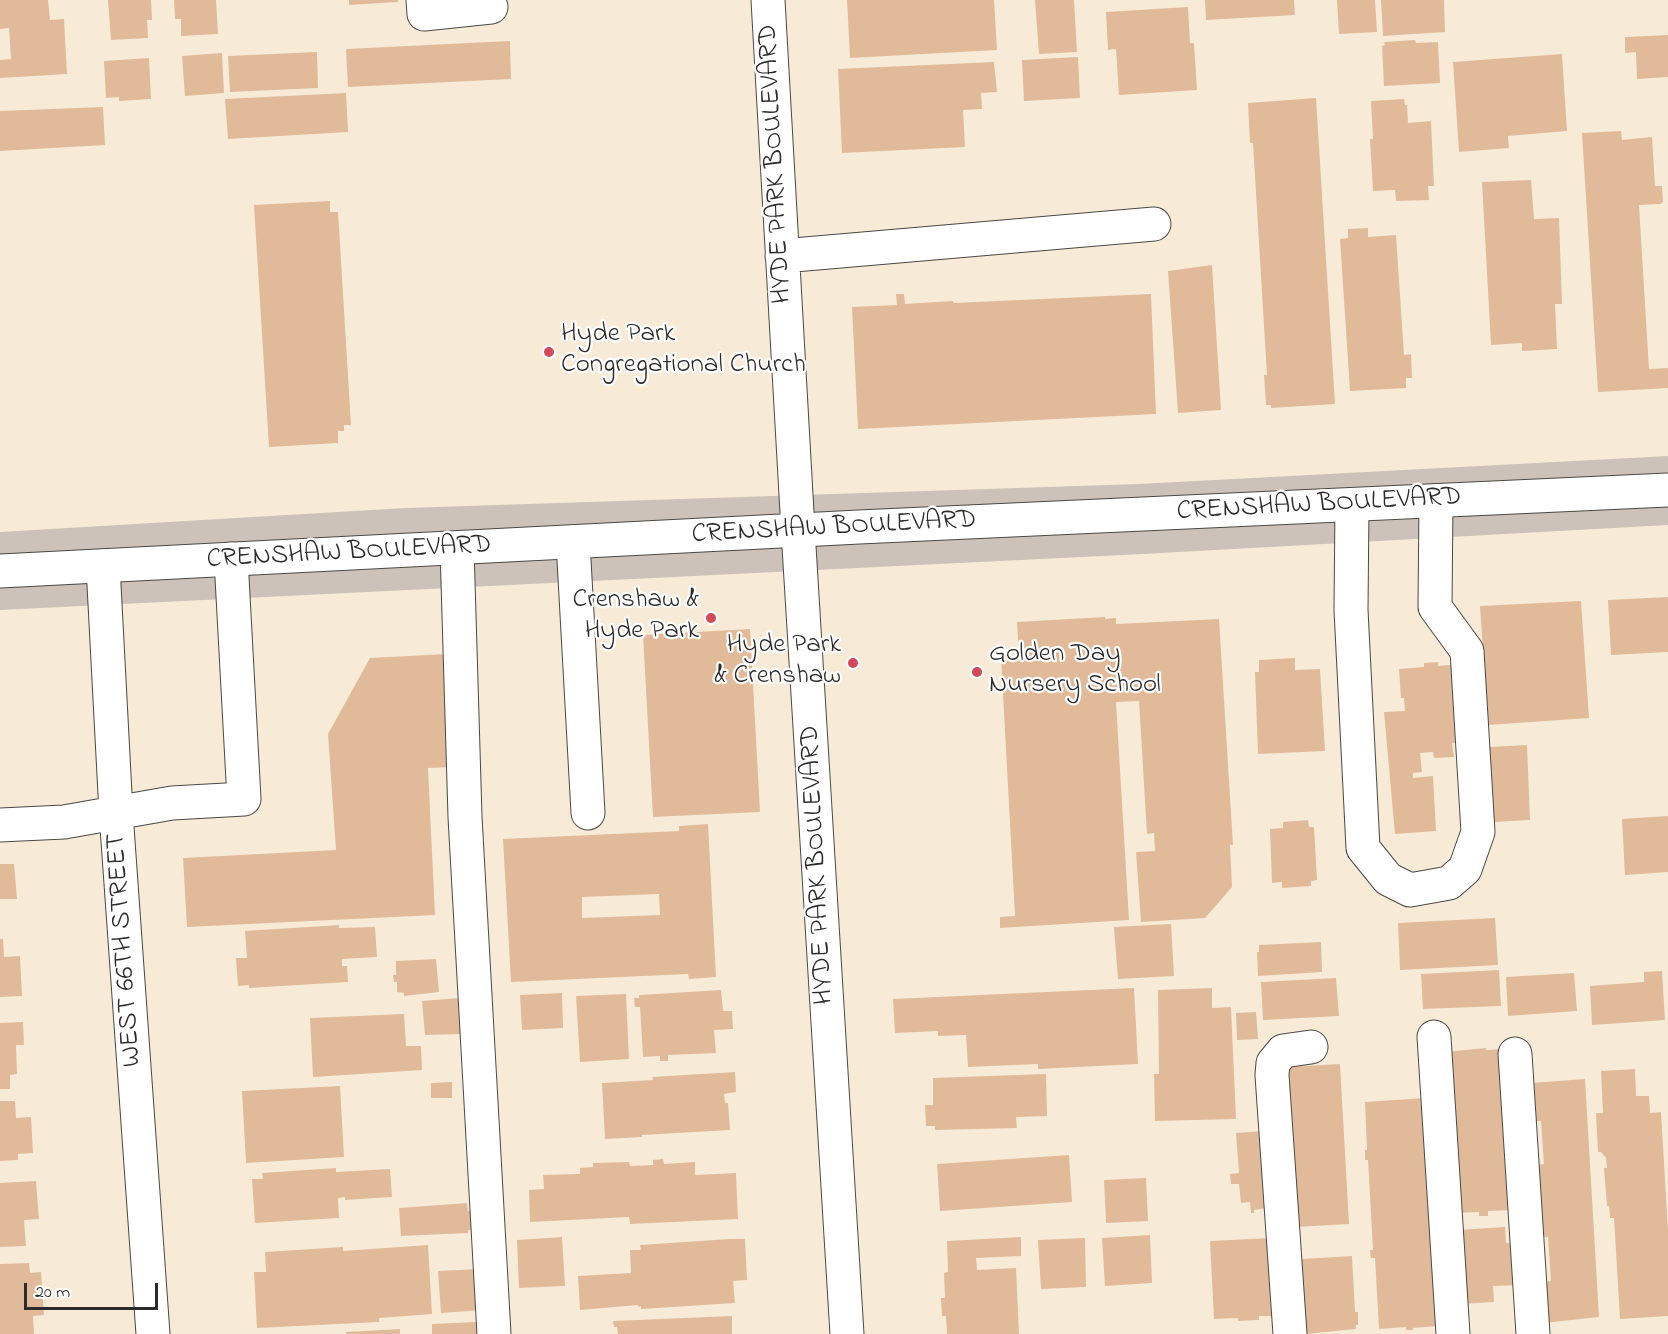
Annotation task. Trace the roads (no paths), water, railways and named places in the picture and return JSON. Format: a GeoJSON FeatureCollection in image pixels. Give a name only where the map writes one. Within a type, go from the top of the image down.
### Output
{"type":"FeatureCollection","features":[{"type":"Feature","properties":{"kind":"street"},"geometry":{"type":"LineString","coordinates":[[423,0],[424,14],[491,7]]}},
{"type":"Feature","properties":{"kind":"street","name":"HYDE PARK BOULEVARD"},"geometry":{"type":"LineString","coordinates":[[768,0],[847,1334]]}},
{"type":"Feature","properties":{"kind":"street"},"geometry":{"type":"LineString","coordinates":[[782,256],[1154,224]]}},
{"type":"Feature","properties":{"kind":"street","name":"CRENSHAW BOULEVARD"},"geometry":{"type":"LineString","coordinates":[[0,571],[798,530],[1668,490]]}},
{"type":"Feature","properties":{"kind":"street"},"geometry":{"type":"LineString","coordinates":[[1352,505],[1351,610],[1363,848],[1388,879],[1410,890],[1449,883],[1466,869],[1478,832],[1467,651],[1435,607],[1436,501]]}},
{"type":"Feature","properties":{"kind":"street"},"geometry":{"type":"LineString","coordinates":[[573,542],[588,813]]}},
{"type":"Feature","properties":{"kind":"street"},"geometry":{"type":"LineString","coordinates":[[457,548],[465,817],[494,1334]]}},
{"type":"Feature","properties":{"kind":"street"},"geometry":{"type":"LineString","coordinates":[[0,825],[64,822],[172,803],[244,799],[231,560]]}},
{"type":"Feature","properties":{"kind":"street","name":"WEST 66TH STREET"},"geometry":{"type":"LineString","coordinates":[[104,566],[116,813],[153,1334]]}},
{"type":"Feature","properties":{"kind":"street"},"geometry":{"type":"LineString","coordinates":[[1434,1037],[1453,1334]]}},
{"type":"Feature","properties":{"kind":"street"},"geometry":{"type":"LineString","coordinates":[[1290,1334],[1272,1075],[1273,1062],[1284,1052],[1311,1047]]}},
{"type":"Feature","properties":{"kind":"street"},"geometry":{"type":"LineString","coordinates":[[1515,1054],[1533,1334]]}},
{"type":"Feature","properties":{"kind":"place","name":"Hyde Park Congregational Church"},"geometry":{"type":"Point","coordinates":[549,352]}},
{"type":"Feature","properties":{"kind":"place","name":"Crenshaw & Hyde Park"},"geometry":{"type":"Point","coordinates":[711,618]}},
{"type":"Feature","properties":{"kind":"place","name":"Hyde Park & Crenshaw"},"geometry":{"type":"Point","coordinates":[853,663]}},
{"type":"Feature","properties":{"kind":"place","name":"Golden Day Nursery School"},"geometry":{"type":"Point","coordinates":[977,672]}}]}
